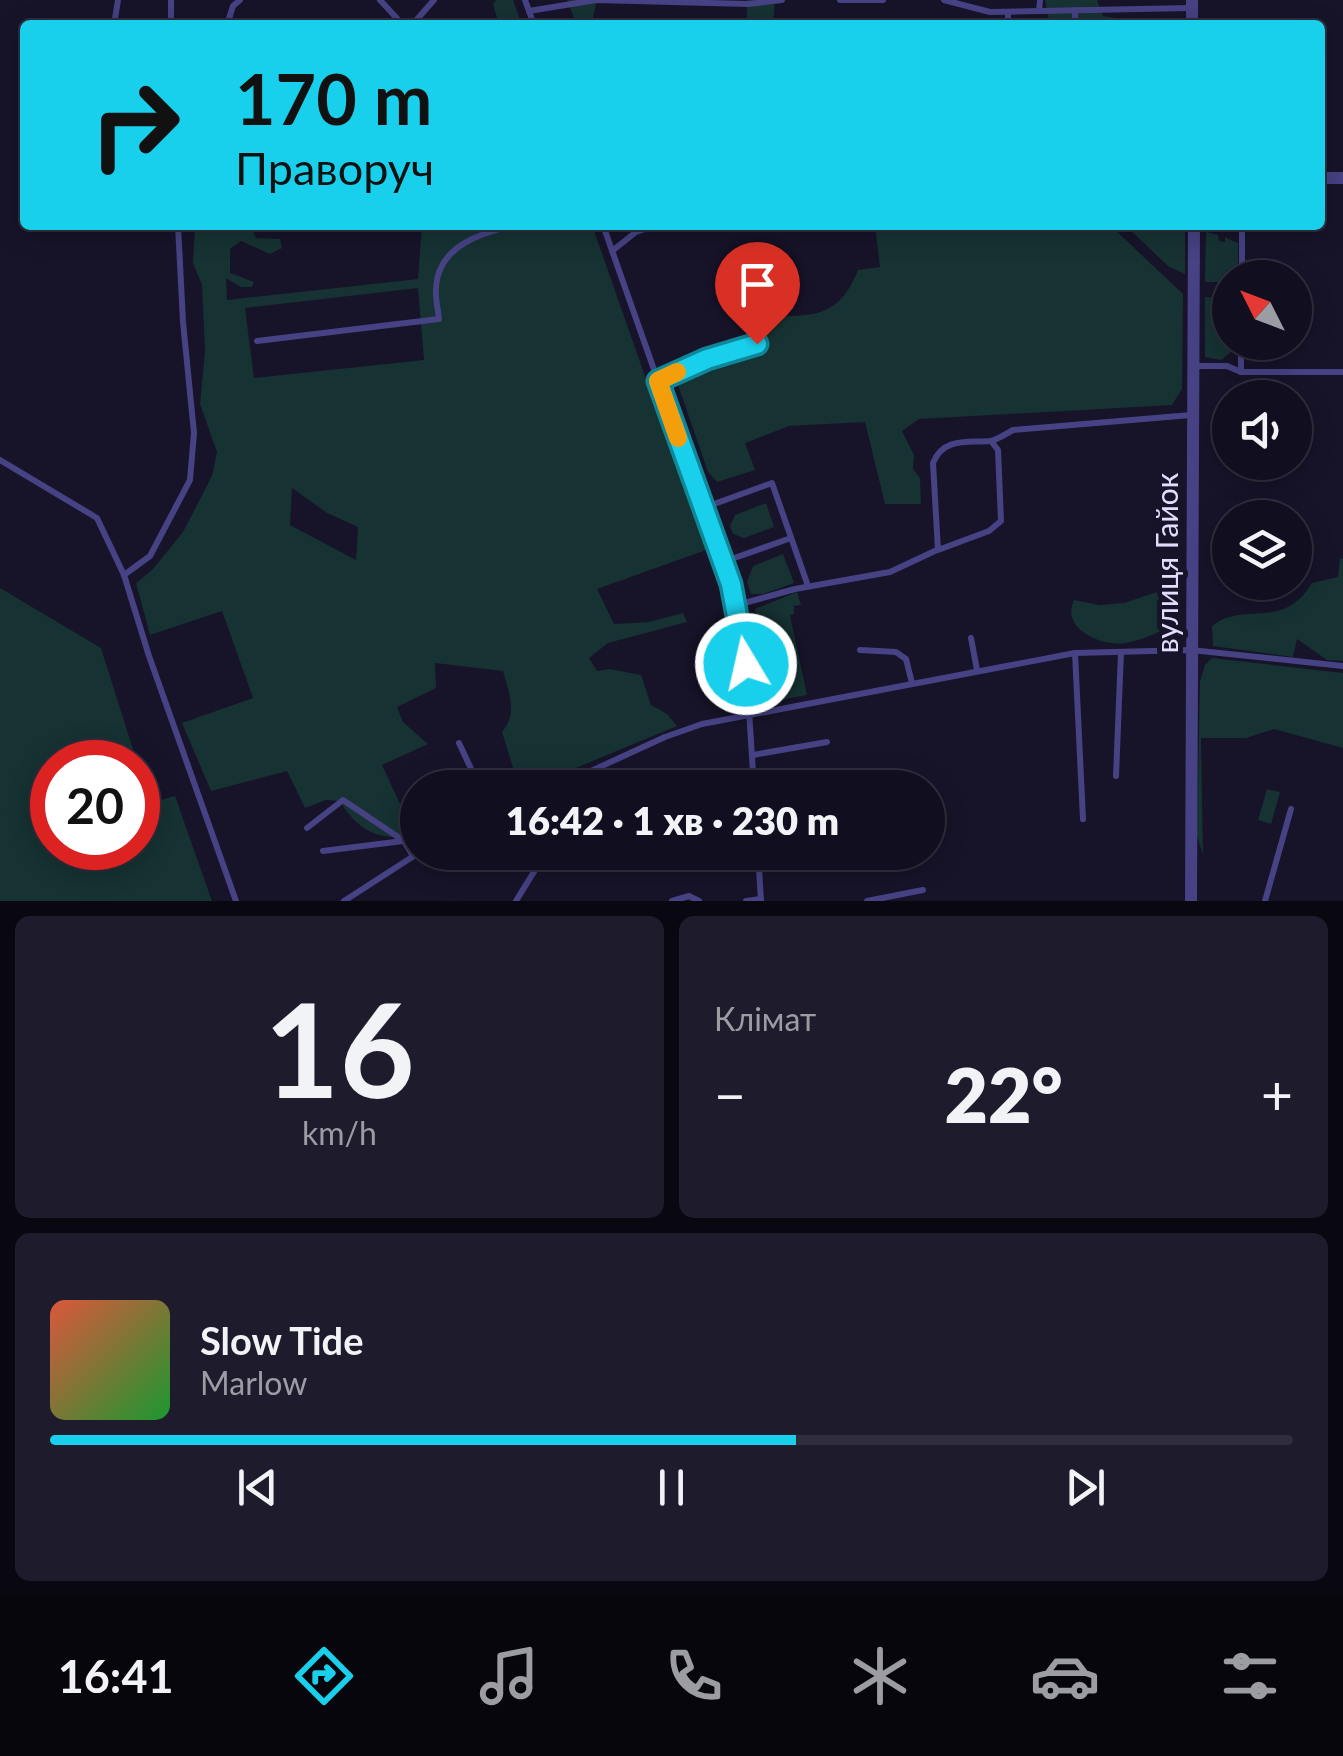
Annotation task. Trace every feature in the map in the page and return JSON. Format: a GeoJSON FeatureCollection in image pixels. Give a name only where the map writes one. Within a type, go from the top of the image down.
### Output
{"type":"FeatureCollection","features":[{"type":"Feature","properties":{"kind":"street","name":"вулиця Гайок"},"geometry":{"type":"LineString","coordinates":[[1191,901],[1194,230]]}},
{"type":"Feature","properties":{"kind":"lane"},"geometry":{"type":"LineString","coordinates":[[380,0],[398,20]]}},
{"type":"Feature","properties":{"kind":"lane"},"geometry":{"type":"LineString","coordinates":[[416,20],[434,0]]}},
{"type":"Feature","properties":{"kind":"lane"},"geometry":{"type":"LineString","coordinates":[[525,0],[532,20]]}},
{"type":"Feature","properties":{"kind":"lane"},"geometry":{"type":"LineString","coordinates":[[529,11],[596,0],[748,4],[782,0]]}},
{"type":"Feature","properties":{"kind":"lane"},"geometry":{"type":"LineString","coordinates":[[840,0],[883,0]]}},
{"type":"Feature","properties":{"kind":"lane"},"geometry":{"type":"LineString","coordinates":[[944,0],[990,12],[1192,4]]}},
{"type":"Feature","properties":{"kind":"lane"},"geometry":{"type":"LineString","coordinates":[[1039,11],[1040,0]]}},
{"type":"Feature","properties":{"kind":"lane"},"geometry":{"type":"LineString","coordinates":[[1074,10],[1074,20]]}},
{"type":"Feature","properties":{"kind":"lane"},"geometry":{"type":"LineString","coordinates":[[1008,12],[1008,20]]}},
{"type":"Feature","properties":{"kind":"lane"},"geometry":{"type":"LineString","coordinates":[[124,576],[150,556],[190,480],[194,433],[178,230]]}},
{"type":"Feature","properties":{"kind":"lane"},"geometry":{"type":"LineString","coordinates":[[257,342],[440,319],[436,285],[446,261],[466,240],[493,230]]}},
{"type":"Feature","properties":{"kind":"lane"},"geometry":{"type":"LineString","coordinates":[[605,230],[737,605],[753,770]]}},
{"type":"Feature","properties":{"kind":"lane"},"geometry":{"type":"LineString","coordinates":[[612,251],[642,230]]}},
{"type":"Feature","properties":{"kind":"lane"},"geometry":{"type":"LineString","coordinates":[[1242,230],[1242,260]]}},
{"type":"Feature","properties":{"kind":"lane"},"geometry":{"type":"LineString","coordinates":[[658,381],[707,359],[757,344],[757,312],[746,247]]}},
{"type":"Feature","properties":{"kind":"lane"},"geometry":{"type":"LineString","coordinates":[[1240,360],[1240,372]]}},
{"type":"Feature","properties":{"kind":"lane"},"geometry":{"type":"LineString","coordinates":[[1192,366],[1227,366],[1240,372],[1343,372]]}},
{"type":"Feature","properties":{"kind":"lane"},"geometry":{"type":"LineString","coordinates":[[938,550],[933,464],[937,454],[956,443],[991,441],[1013,430],[1191,415]]}},
{"type":"Feature","properties":{"kind":"lane"},"geometry":{"type":"LineString","coordinates":[[737,605],[808,586],[890,572],[989,531],[1000,521],[998,450],[991,441]]}},
{"type":"Feature","properties":{"kind":"lane"},"geometry":{"type":"LineString","coordinates":[[0,460],[97,518],[124,576],[148,656],[236,901]]}},
{"type":"Feature","properties":{"kind":"lane"},"geometry":{"type":"LineString","coordinates":[[703,508],[772,484],[808,586]]}},
{"type":"Feature","properties":{"kind":"lane"},"geometry":{"type":"LineString","coordinates":[[723,562],[791,538]]}},
{"type":"Feature","properties":{"kind":"lane"},"geometry":{"type":"LineString","coordinates":[[972,638],[977,670]]}},
{"type":"Feature","properties":{"kind":"lane"},"geometry":{"type":"LineString","coordinates":[[860,650],[896,652],[906,659],[912,683]]}},
{"type":"Feature","properties":{"kind":"lane"},"geometry":{"type":"LineString","coordinates":[[593,770],[702,724],[1076,653],[1192,650],[1343,666]]}},
{"type":"Feature","properties":{"kind":"lane"},"geometry":{"type":"LineString","coordinates":[[1116,776],[1120,652]]}},
{"type":"Feature","properties":{"kind":"lane"},"geometry":{"type":"LineString","coordinates":[[1076,653],[1084,819]]}},
{"type":"Feature","properties":{"kind":"lane"},"geometry":{"type":"LineString","coordinates":[[752,755],[827,742]]}},
{"type":"Feature","properties":{"kind":"lane"},"geometry":{"type":"LineString","coordinates":[[459,743],[472,770]]}},
{"type":"Feature","properties":{"kind":"lane"},"geometry":{"type":"LineString","coordinates":[[307,828],[343,800],[400,838]]}},
{"type":"Feature","properties":{"kind":"lane"},"geometry":{"type":"LineString","coordinates":[[1265,901],[1291,810]]}},
{"type":"Feature","properties":{"kind":"lane"},"geometry":{"type":"LineString","coordinates":[[323,851],[400,841]]}},
{"type":"Feature","properties":{"kind":"lane"},"geometry":{"type":"LineString","coordinates":[[344,901],[400,865]]}},
{"type":"Feature","properties":{"kind":"lane"},"geometry":{"type":"LineString","coordinates":[[516,901],[535,870]]}},
{"type":"Feature","properties":{"kind":"lane"},"geometry":{"type":"LineString","coordinates":[[746,901],[761,900],[759,870]]}},
{"type":"Feature","properties":{"kind":"lane"},"geometry":{"type":"LineString","coordinates":[[867,901],[924,890]]}},
{"type":"Feature","properties":{"kind":"lane"},"geometry":{"type":"LineString","coordinates":[[672,901],[689,896],[699,901]]}},
{"type":"Feature","properties":{"kind":"green space"},"geometry":{"type":"Polygon","coordinates":[[[496,0],[513,0],[520,20],[498,20],[493,4],[496,0]]]}},
{"type":"Feature","properties":{"kind":"green space"},"geometry":{"type":"Polygon","coordinates":[[[567,0],[597,0],[592,20],[575,20],[567,0]]]}},
{"type":"Feature","properties":{"kind":"green space"},"geometry":{"type":"Polygon","coordinates":[[[747,0],[775,0],[773,20],[747,20],[747,0]]]}},
{"type":"Feature","properties":{"kind":"green space"},"geometry":{"type":"Polygon","coordinates":[[[1045,0],[1097,0],[1103,16],[1130,20],[1049,20],[1045,0]]]}},
{"type":"Feature","properties":{"kind":"green space"},"geometry":{"type":"Polygon","coordinates":[[[195,230],[252,230],[256,238],[280,239],[282,248],[270,254],[241,241],[230,249],[230,273],[254,282],[252,287],[241,287],[226,278],[227,300],[418,279],[422,230],[594,230],[706,550],[597,589],[614,624],[649,622],[683,613],[687,622],[608,643],[589,658],[597,671],[610,669],[641,675],[651,705],[667,714],[677,726],[571,770],[514,770],[502,732],[511,710],[503,671],[435,663],[436,688],[397,707],[403,722],[428,744],[382,765],[400,804],[400,837],[382,836],[363,827],[340,801],[326,800],[305,808],[287,771],[211,791],[182,723],[253,698],[222,611],[150,635],[136,583],[183,532],[212,476],[217,452],[200,404],[205,351],[202,285],[193,263],[195,230]],[[418,288],[245,308],[254,378],[424,360],[418,288]],[[292,488],[290,525],[356,560],[358,527],[327,513],[292,488]]]}},
{"type":"Feature","properties":{"kind":"green space"},"geometry":{"type":"Polygon","coordinates":[[[876,230],[1115,230],[1183,294],[1182,389],[1172,405],[919,419],[902,431],[914,455],[913,469],[920,478],[921,504],[885,504],[865,422],[789,426],[745,443],[755,470],[717,482],[708,472],[677,382],[704,363],[760,349],[773,317],[826,310],[843,296],[858,270],[880,267],[876,230]]]}},
{"type":"Feature","properties":{"kind":"green space"},"geometry":{"type":"Polygon","coordinates":[[[1130,230],[1185,230],[1185,274],[1168,266],[1130,230]]]}},
{"type":"Feature","properties":{"kind":"green space"},"geometry":{"type":"Polygon","coordinates":[[[1206,232],[1218,235],[1219,241],[1225,242],[1225,237],[1238,243],[1238,260],[1212,260],[1212,282],[1205,282],[1206,232]]]}},
{"type":"Feature","properties":{"kind":"green space"},"geometry":{"type":"Polygon","coordinates":[[[1205,297],[1212,297],[1212,358],[1205,357],[1205,297]]]}},
{"type":"Feature","properties":{"kind":"green space"},"geometry":{"type":"Polygon","coordinates":[[[766,503],[774,527],[744,538],[733,534],[730,526],[735,515],[766,503]]]}},
{"type":"Feature","properties":{"kind":"green space"},"geometry":{"type":"Polygon","coordinates":[[[783,554],[794,583],[751,594],[747,582],[753,566],[783,554]]]}},
{"type":"Feature","properties":{"kind":"green space"},"geometry":{"type":"Polygon","coordinates":[[[1340,558],[1343,661],[1327,660],[1297,639],[1293,657],[1213,646],[1212,626],[1237,615],[1276,611],[1297,600],[1312,600],[1312,583],[1338,577],[1340,558]]]}},
{"type":"Feature","properties":{"kind":"green space"},"geometry":{"type":"Polygon","coordinates":[[[0,588],[101,648],[130,740],[30,740],[30,870],[160,870],[160,800],[175,796],[212,901],[0,901],[0,588]]]}},
{"type":"Feature","properties":{"kind":"green space"},"geometry":{"type":"Polygon","coordinates":[[[1166,589],[1176,598],[1178,613],[1173,626],[1138,640],[1116,643],[1095,639],[1073,620],[1074,600],[1099,605],[1124,603],[1166,589]]]}},
{"type":"Feature","properties":{"kind":"green space"},"geometry":{"type":"Polygon","coordinates":[[[797,592],[801,605],[794,606],[794,614],[790,615],[807,695],[775,701],[768,696],[755,609],[797,592]]]}},
{"type":"Feature","properties":{"kind":"green space"},"geometry":{"type":"Polygon","coordinates":[[[1212,658],[1343,673],[1343,748],[1274,729],[1246,738],[1201,738],[1203,855],[1197,836],[1200,681],[1212,658]]]}},
{"type":"Feature","properties":{"kind":"green space"},"geometry":{"type":"Polygon","coordinates":[[[1267,789],[1280,792],[1271,824],[1258,820],[1267,789]]]}},
{"type":"Feature","properties":{"kind":"slow traffic"},"geometry":{"type":"LineString","coordinates":[[677,372],[658,381],[678,438]]}},
{"type":"Feature","properties":{"kind":"route"},"geometry":{"type":"LineString","coordinates":[[746,664],[731,584],[658,381],[707,359],[757,344]]}}]}
